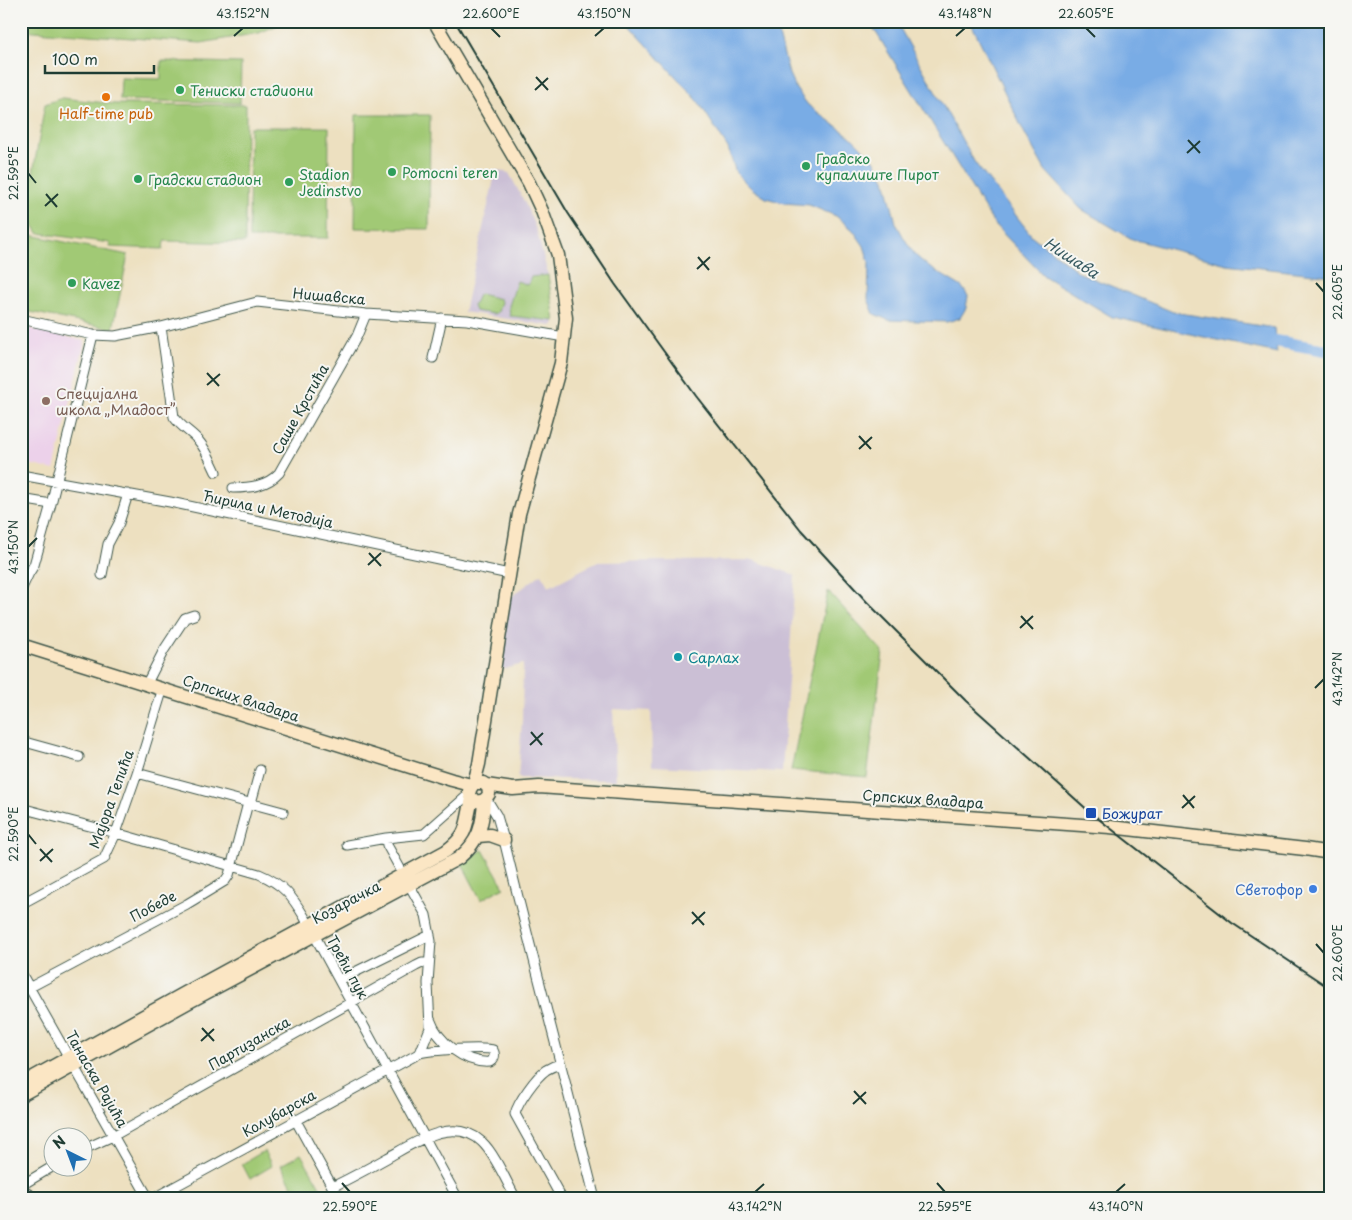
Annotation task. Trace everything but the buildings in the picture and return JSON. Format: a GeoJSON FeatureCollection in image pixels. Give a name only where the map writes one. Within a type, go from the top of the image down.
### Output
{"type":"FeatureCollection","features":[{"type":"Feature","properties":{"kind":"street"},"geometry":{"type":"LineString","coordinates":[[434,21],[525,176],[542,211],[558,255],[565,306],[561,363],[519,514],[479,764],[478,791],[497,816],[504,840],[547,1016],[562,1064],[595,1199]]}},
{"type":"Feature","properties":{"kind":"street","name":"Нишавска"},"geometry":{"type":"LineString","coordinates":[[21,318],[93,335],[115,336],[257,302],[366,314],[467,320],[564,337]]}},
{"type":"Feature","properties":{"kind":"street","name":"Саше Крстића"},"geometry":{"type":"LineString","coordinates":[[233,488],[263,484],[279,473],[357,336],[366,314]]}},
{"type":"Feature","properties":{"kind":"street"},"geometry":{"type":"LineString","coordinates":[[432,358],[442,318]]}},
{"type":"Feature","properties":{"kind":"street"},"geometry":{"type":"LineString","coordinates":[[161,326],[174,417],[205,448],[216,472]]}},
{"type":"Feature","properties":{"kind":"street"},"geometry":{"type":"LineString","coordinates":[[21,590],[25,572],[34,565],[93,335]]}},
{"type":"Feature","properties":{"kind":"street","name":"Ћирила и Методија"},"geometry":{"type":"LineString","coordinates":[[21,476],[226,513],[509,574]]}},
{"type":"Feature","properties":{"kind":"street"},"geometry":{"type":"LineString","coordinates":[[102,576],[108,544],[119,523],[128,494]]}},
{"type":"Feature","properties":{"kind":"street"},"geometry":{"type":"LineString","coordinates":[[21,499],[51,504]]}},
{"type":"Feature","properties":{"kind":"street"},"geometry":{"type":"LineString","coordinates":[[146,683],[164,650],[185,618],[194,615]]}},
{"type":"Feature","properties":{"kind":"street","name":"Српских владара"},"geometry":{"type":"LineString","coordinates":[[21,645],[163,688],[452,780],[478,791],[496,795],[513,789],[539,787],[1104,827],[1331,853]]}},
{"type":"Feature","properties":{"kind":"street","name":"Мајора Тепића"},"geometry":{"type":"LineString","coordinates":[[21,904],[102,862],[106,856],[137,772],[163,688]]}},
{"type":"Feature","properties":{"kind":"street"},"geometry":{"type":"LineString","coordinates":[[21,741],[79,757]]}},
{"type":"Feature","properties":{"kind":"street","name":"Победе"},"geometry":{"type":"LineString","coordinates":[[25,990],[186,904],[225,881],[229,876],[260,770]]}},
{"type":"Feature","properties":{"kind":"street"},"geometry":{"type":"LineString","coordinates":[[137,772],[283,812]]}},
{"type":"Feature","properties":{"kind":"street","name":"Српских владара"},"geometry":{"type":"LineString","coordinates":[[347,845],[424,834],[478,791]]}},
{"type":"Feature","properties":{"kind":"street","name":"Козарачка"},"geometry":{"type":"LineString","coordinates":[[21,1095],[71,1062],[312,930],[406,880],[459,858],[478,836],[483,817],[478,791]]}},
{"type":"Feature","properties":{"kind":"street","name":"Козарачка"},"geometry":{"type":"LineString","coordinates":[[406,880],[460,840],[478,791]]}},
{"type":"Feature","properties":{"kind":"street","name":"Трећи пук"},"geometry":{"type":"LineString","coordinates":[[21,808],[259,874],[280,884],[293,897],[312,930],[458,1199]]}},
{"type":"Feature","properties":{"kind":"street"},"geometry":{"type":"LineString","coordinates":[[478,836],[490,835],[504,840]]}},
{"type":"Feature","properties":{"kind":"street"},"geometry":{"type":"LineString","coordinates":[[386,838],[387,845],[406,880]]}},
{"type":"Feature","properties":{"kind":"street","name":"Колубарска"},"geometry":{"type":"LineString","coordinates":[[406,880],[426,915],[432,952],[428,983],[430,1028],[420,1053]]}},
{"type":"Feature","properties":{"kind":"street"},"geometry":{"type":"LineString","coordinates":[[339,980],[430,935]]}},
{"type":"Feature","properties":{"kind":"street","name":"Партизанска"},"geometry":{"type":"LineString","coordinates":[[92,1145],[113,1136],[416,966],[422,963],[430,964]]}},
{"type":"Feature","properties":{"kind":"street","name":"Танаска Рајића"},"geometry":{"type":"LineString","coordinates":[[21,973],[25,990],[71,1062],[151,1199]]}},
{"type":"Feature","properties":{"kind":"street","name":"Колубарска"},"geometry":{"type":"LineString","coordinates":[[151,1199],[295,1119],[420,1053],[454,1050],[435,1032],[430,1019]]}},
{"type":"Feature","properties":{"kind":"street","name":"Козарачка"},"geometry":{"type":"LineString","coordinates":[[21,1084],[71,1062]]}},
{"type":"Feature","properties":{"kind":"street"},"geometry":{"type":"LineString","coordinates":[[562,1064],[546,1070],[540,1075],[520,1102],[515,1114],[562,1199]]}},
{"type":"Feature","properties":{"kind":"street"},"geometry":{"type":"LineString","coordinates":[[295,1119],[339,1199]]}},
{"type":"Feature","properties":{"kind":"street"},"geometry":{"type":"LineString","coordinates":[[332,1188],[425,1137],[452,1131],[465,1132],[476,1137],[489,1150],[516,1199]]}},
{"type":"Feature","properties":{"kind":"street"},"geometry":{"type":"LineString","coordinates":[[37,1199],[25,1193],[22,1190],[22,1185],[42,1173]]}},
{"type":"Feature","properties":{"kind":"shaded area"},"geometry":{"type":"Polygon","coordinates":[[[496,170],[509,173],[525,203],[537,232],[548,275],[555,323],[552,326],[464,312],[496,170]]]}},
{"type":"Feature","properties":{"kind":"shaded area","name":"Специјална школа „Младост”"},"geometry":{"type":"Polygon","coordinates":[[[21,326],[85,341],[54,470],[21,462],[21,326]]]}},
{"type":"Feature","properties":{"kind":"shaded area"},"geometry":{"type":"Polygon","coordinates":[[[753,560],[795,575],[782,772],[652,766],[651,711],[613,709],[616,780],[518,778],[523,664],[497,671],[507,600],[541,574],[549,587],[597,562],[753,560]]]}},
{"type":"Feature","properties":{"kind":"green space"},"geometry":{"type":"Polygon","coordinates":[[[21,21],[287,21],[259,33],[201,43],[21,30],[21,21]]]}},
{"type":"Feature","properties":{"kind":"green space","name":"Тениски стадиони"},"geometry":{"type":"Polygon","coordinates":[[[161,61],[241,63],[240,103],[120,100],[121,78],[161,79],[161,61]]]}},
{"type":"Feature","properties":{"kind":"green space","name":"Градски стадион"},"geometry":{"type":"Polygon","coordinates":[[[62,98],[115,104],[246,105],[245,243],[164,241],[163,249],[110,247],[110,243],[38,233],[26,213],[45,104],[62,98]]]}},
{"type":"Feature","properties":{"kind":"green space","name":"Pomocni teren"},"geometry":{"type":"Polygon","coordinates":[[[356,115],[430,115],[429,229],[355,228],[356,115]]]}},
{"type":"Feature","properties":{"kind":"green space","name":"Stadion Jedinstvo"},"geometry":{"type":"Polygon","coordinates":[[[250,127],[329,127],[328,238],[249,238],[250,127]]]}},
{"type":"Feature","properties":{"kind":"green space","name":"Kavez"},"geometry":{"type":"Polygon","coordinates":[[[21,233],[128,255],[113,329],[21,310],[21,233]]]}},
{"type":"Feature","properties":{"kind":"green space"},"geometry":{"type":"Polygon","coordinates":[[[548,275],[555,321],[510,316],[509,306],[517,281],[528,285],[531,277],[548,275]]]}},
{"type":"Feature","properties":{"kind":"green space"},"geometry":{"type":"Polygon","coordinates":[[[480,294],[500,299],[498,312],[494,314],[475,311],[473,306],[480,294]]]}},
{"type":"Feature","properties":{"kind":"green space"},"geometry":{"type":"Polygon","coordinates":[[[828,591],[883,652],[867,777],[791,770],[828,591]]]}},
{"type":"Feature","properties":{"kind":"green space"},"geometry":{"type":"Polygon","coordinates":[[[483,850],[504,887],[481,900],[461,862],[483,850]]]}},
{"type":"Feature","properties":{"kind":"green space"},"geometry":{"type":"Polygon","coordinates":[[[264,1151],[272,1166],[250,1179],[242,1164],[264,1151]]]}},
{"type":"Feature","properties":{"kind":"green space"},"geometry":{"type":"Polygon","coordinates":[[[301,1154],[324,1194],[316,1199],[299,1199],[281,1165],[301,1154]]]}},
{"type":"Feature","properties":{"kind":"water","name":"Градско купалиште Пирот"},"geometry":{"type":"Polygon","coordinates":[[[625,21],[771,21],[779,36],[789,74],[796,89],[808,105],[851,137],[874,160],[885,179],[896,223],[915,255],[929,267],[962,287],[968,296],[966,308],[960,318],[947,322],[888,320],[874,314],[868,299],[869,262],[864,246],[853,230],[836,216],[809,205],[784,203],[766,198],[751,188],[736,173],[728,148],[698,101],[625,21]]]}},
{"type":"Feature","properties":{"kind":"water"},"geometry":{"type":"Polygon","coordinates":[[[869,21],[896,21],[975,163],[1032,236],[1080,273],[1173,312],[1274,328],[1277,353],[1112,317],[1044,276],[994,224],[869,21]]]}},
{"type":"Feature","properties":{"kind":"water"},"geometry":{"type":"Polygon","coordinates":[[[970,21],[1331,21],[1331,276],[1227,264],[1132,239],[1081,209],[1045,170],[1024,132],[970,21]]]}},
{"type":"Feature","properties":{"kind":"waterway","name":"Нишава"},"geometry":{"type":"LineString","coordinates":[[1259,338],[1331,351]]}},
{"type":"Feature","properties":{"kind":"railway"},"geometry":{"type":"LineString","coordinates":[[455,21],[568,213],[615,284],[696,396],[801,530],[867,602],[966,701],[1091,813],[1232,923],[1331,989]]}},
{"type":"Feature","properties":{"kind":"place","name":"Тениски стадиони"},"geometry":{"type":"Point","coordinates":[180,90]}},
{"type":"Feature","properties":{"kind":"place","name":"Half-time pub"},"geometry":{"type":"Point","coordinates":[106,97]}},
{"type":"Feature","properties":{"kind":"place","name":"Градско купалиште Пирот"},"geometry":{"type":"Point","coordinates":[806,166]}},
{"type":"Feature","properties":{"kind":"place","name":"Pomocni teren"},"geometry":{"type":"Point","coordinates":[392,172]}},
{"type":"Feature","properties":{"kind":"place","name":"Градски стадион"},"geometry":{"type":"Point","coordinates":[138,179]}},
{"type":"Feature","properties":{"kind":"place","name":"Stadion Jedinstvo"},"geometry":{"type":"Point","coordinates":[289,182]}},
{"type":"Feature","properties":{"kind":"place","name":"Kavez"},"geometry":{"type":"Point","coordinates":[72,283]}},
{"type":"Feature","properties":{"kind":"place","name":"Специјална школа „Младост”"},"geometry":{"type":"Point","coordinates":[46,401]}},
{"type":"Feature","properties":{"kind":"place","name":"Сарлах"},"geometry":{"type":"Point","coordinates":[678,657]}},
{"type":"Feature","properties":{"kind":"place","name":"Божурат"},"geometry":{"type":"Point","coordinates":[1091,813]}},
{"type":"Feature","properties":{"kind":"place","name":"Светофор"},"geometry":{"type":"Point","coordinates":[1313,889]}}]}
